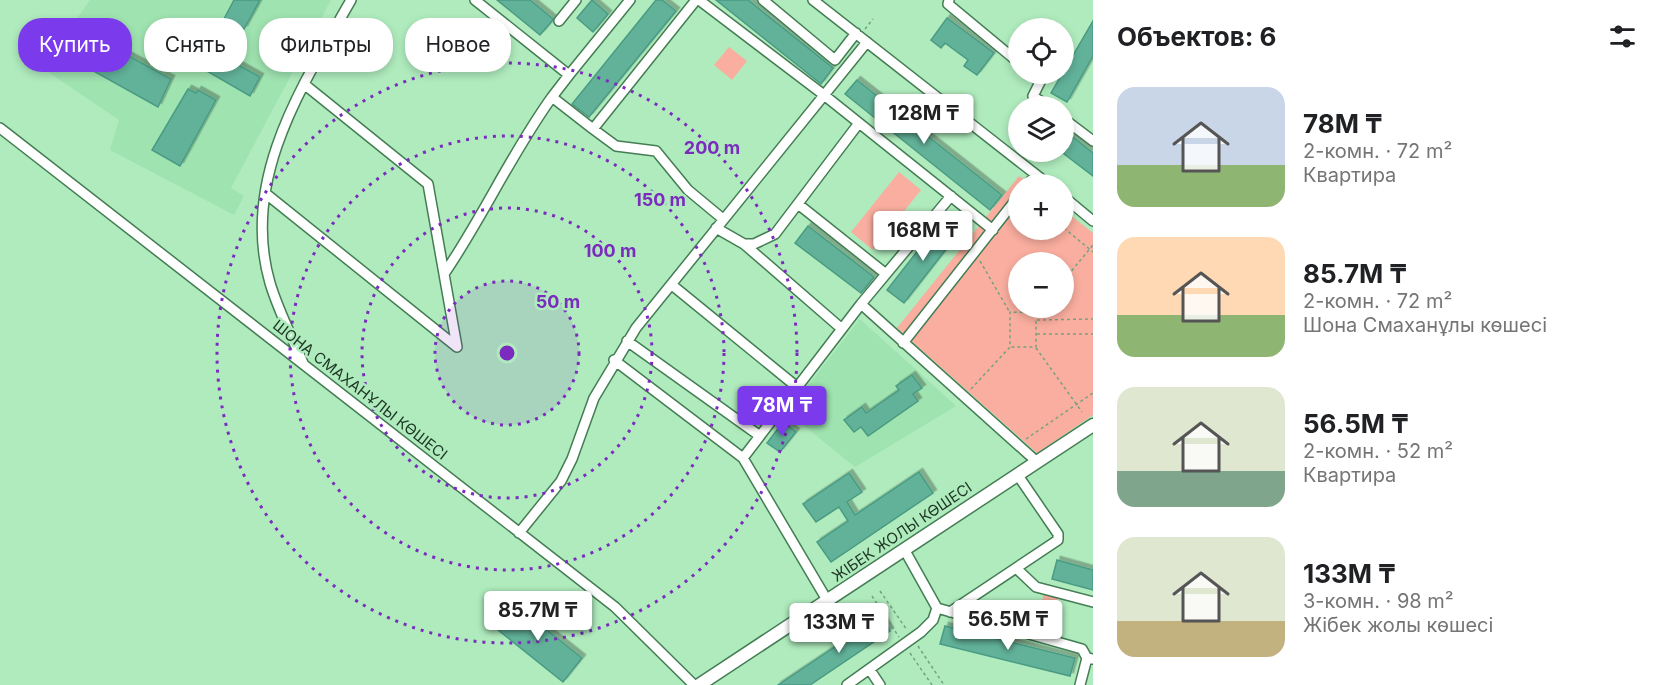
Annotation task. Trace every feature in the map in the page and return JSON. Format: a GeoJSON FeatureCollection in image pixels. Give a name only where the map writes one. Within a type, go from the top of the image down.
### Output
{"type":"FeatureCollection","features":[{"type":"Feature","properties":{"kind":"main road","name":"ЖІБЕК ЖОЛЫ КӨШЕСІ"},"geometry":{"type":"LineString","coordinates":[[697,685],[1093,425]]}},
{"type":"Feature","properties":{"kind":"street"},"geometry":{"type":"LineString","coordinates":[[304,366],[270,284],[263,242],[265,193],[275,147],[304,84],[351,0]]}},
{"type":"Feature","properties":{"kind":"street"},"geometry":{"type":"LineString","coordinates":[[475,0],[569,75]]}},
{"type":"Feature","properties":{"kind":"street"},"geometry":{"type":"LineString","coordinates":[[559,21],[576,0]]}},
{"type":"Feature","properties":{"kind":"street"},"geometry":{"type":"LineString","coordinates":[[444,274],[462,248],[528,130],[630,0]]}},
{"type":"Feature","properties":{"kind":"street"},"geometry":{"type":"LineString","coordinates":[[593,129],[697,0],[824,95],[993,230]]}},
{"type":"Feature","properties":{"kind":"street"},"geometry":{"type":"LineString","coordinates":[[763,0],[835,60],[856,33]]}},
{"type":"Feature","properties":{"kind":"street"},"geometry":{"type":"LineString","coordinates":[[813,0],[1035,174]]}},
{"type":"Feature","properties":{"kind":"street"},"geometry":{"type":"LineString","coordinates":[[949,0],[948,4],[1008,54]]}},
{"type":"Feature","properties":{"kind":"street"},"geometry":{"type":"LineString","coordinates":[[519,532],[561,481],[594,398],[627,341],[867,42]]}},
{"type":"Feature","properties":{"kind":"street"},"geometry":{"type":"LineString","coordinates":[[265,193],[458,347],[428,184],[304,84]]}},
{"type":"Feature","properties":{"kind":"street"},"geometry":{"type":"LineString","coordinates":[[552,97],[616,146],[656,151],[688,190],[723,219]]}},
{"type":"Feature","properties":{"kind":"street"},"geometry":{"type":"LineString","coordinates":[[744,244],[761,242],[776,234],[859,123]]}},
{"type":"Feature","properties":{"kind":"street"},"geometry":{"type":"LineString","coordinates":[[1074,127],[1093,141]]}},
{"type":"Feature","properties":{"kind":"street","name":"ШОНА СМАХАНҰЛЫ КӨШЕСІ"},"geometry":{"type":"LineString","coordinates":[[0,128],[615,607],[697,685]]}},
{"type":"Feature","properties":{"kind":"street"},"geometry":{"type":"LineString","coordinates":[[743,458],[861,304],[951,196]]}},
{"type":"Feature","properties":{"kind":"street"},"geometry":{"type":"LineString","coordinates":[[798,204],[886,274]]}},
{"type":"Feature","properties":{"kind":"street"},"geometry":{"type":"LineString","coordinates":[[1074,205],[1093,221]]}},
{"type":"Feature","properties":{"kind":"street"},"geometry":{"type":"LineString","coordinates":[[903,343],[1008,210]]}},
{"type":"Feature","properties":{"kind":"street"},"geometry":{"type":"LineString","coordinates":[[716,228],[744,244],[842,329]]}},
{"type":"Feature","properties":{"kind":"street"},"geometry":{"type":"LineString","coordinates":[[672,285],[797,387]]}},
{"type":"Feature","properties":{"kind":"street"},"geometry":{"type":"LineString","coordinates":[[861,304],[1036,461]]}},
{"type":"Feature","properties":{"kind":"street"},"geometry":{"type":"LineString","coordinates":[[627,341],[760,435]]}},
{"type":"Feature","properties":{"kind":"street"},"geometry":{"type":"LineString","coordinates":[[614,360],[743,458],[827,600]]}},
{"type":"Feature","properties":{"kind":"street"},"geometry":{"type":"LineString","coordinates":[[950,612],[1058,540],[1058,534],[1017,474]]}},
{"type":"Feature","properties":{"kind":"street"},"geometry":{"type":"LineString","coordinates":[[904,549],[937,608],[1082,649],[1090,658],[1080,685]]}},
{"type":"Feature","properties":{"kind":"street"},"geometry":{"type":"LineString","coordinates":[[1016,568],[1036,587],[1093,602]]}},
{"type":"Feature","properties":{"kind":"street"},"geometry":{"type":"LineString","coordinates":[[847,685],[921,632],[933,620],[937,608]]}},
{"type":"Feature","properties":{"kind":"street"},"geometry":{"type":"LineString","coordinates":[[870,670],[880,685]]}},
{"type":"Feature","properties":{"kind":"path"},"geometry":{"type":"LineString","coordinates":[[1074,236],[1093,252]]}},
{"type":"Feature","properties":{"kind":"path"},"geometry":{"type":"LineString","coordinates":[[1074,268],[1093,245]]}},
{"type":"Feature","properties":{"kind":"path"},"geometry":{"type":"LineString","coordinates":[[975,252],[1008,309]]}},
{"type":"Feature","properties":{"kind":"path"},"geometry":{"type":"LineString","coordinates":[[964,397],[1010,347],[1010,318]]}},
{"type":"Feature","properties":{"kind":"path"},"geometry":{"type":"LineString","coordinates":[[1082,412],[1036,347],[1036,320],[1093,320]]}},
{"type":"Feature","properties":{"kind":"path"},"geometry":{"type":"LineString","coordinates":[[1036,334],[1093,334]]}},
{"type":"Feature","properties":{"kind":"path"},"geometry":{"type":"LineString","coordinates":[[1010,347],[1036,347]]}},
{"type":"Feature","properties":{"kind":"path"},"geometry":{"type":"LineString","coordinates":[[1018,445],[1093,393]]}},
{"type":"Feature","properties":{"kind":"shaded area"},"geometry":{"type":"Polygon","coordinates":[[[90,0],[331,0],[321,18],[259,18],[259,72],[293,72],[231,188],[244,196],[234,215],[110,150],[119,120],[48,72],[132,72],[132,18],[77,18],[90,0]]]}},
{"type":"Feature","properties":{"kind":"shaded area"},"geometry":{"type":"Polygon","coordinates":[[[729,47],[747,61],[732,80],[714,65],[729,47]]]}},
{"type":"Feature","properties":{"kind":"shaded area"},"geometry":{"type":"Polygon","coordinates":[[[899,172],[921,190],[873,250],[851,232],[899,172]]]}},
{"type":"Feature","properties":{"kind":"shaded area"},"geometry":{"type":"Polygon","coordinates":[[[1008,190],[1008,240],[1074,240],[1074,218],[1093,233],[1093,415],[1037,453],[897,328],[1008,190]]]}},
{"type":"Feature","properties":{"kind":"shaded area"},"geometry":{"type":"Polygon","coordinates":[[[860,319],[956,406],[855,467],[787,412],[860,319]]]}},
{"type":"Feature","properties":{"kind":"shaded area"},"geometry":{"type":"Polygon","coordinates":[[[1044,593],[1058,597],[1051,625],[1037,621],[1044,593]]]}},
{"type":"Feature","properties":{"kind":"building"},"geometry":{"type":"Polygon","coordinates":[[[234,0],[260,0],[247,24],[247,18],[225,18],[234,0]]]}},
{"type":"Feature","properties":{"kind":"building"},"geometry":{"type":"Polygon","coordinates":[[[497,0],[530,0],[553,19],[540,35],[497,0]]]}},
{"type":"Feature","properties":{"kind":"building"},"geometry":{"type":"Polygon","coordinates":[[[592,0],[608,14],[593,32],[577,18],[592,0]]]}},
{"type":"Feature","properties":{"kind":"building"},"geometry":{"type":"Polygon","coordinates":[[[656,0],[662,0],[676,11],[589,117],[572,104],[656,0]]]}},
{"type":"Feature","properties":{"kind":"building"},"geometry":{"type":"Polygon","coordinates":[[[716,0],[748,0],[833,68],[821,84],[716,0]]]}},
{"type":"Feature","properties":{"kind":"building"},"geometry":{"type":"Polygon","coordinates":[[[947,18],[994,53],[977,75],[964,66],[968,60],[945,43],[941,48],[931,40],[947,18]]]}},
{"type":"Feature","properties":{"kind":"building"},"geometry":{"type":"Polygon","coordinates":[[[1093,21],[1093,56],[1070,96],[1056,96],[1051,93],[1056,84],[1074,84],[1074,54],[1093,21]]]}},
{"type":"Feature","properties":{"kind":"building"},"geometry":{"type":"Polygon","coordinates":[[[132,58],[144,64],[144,72],[158,72],[171,79],[158,107],[95,72],[132,72],[132,58]]]}},
{"type":"Feature","properties":{"kind":"building"},"geometry":{"type":"Polygon","coordinates":[[[247,70],[260,77],[250,96],[208,72],[247,72],[247,70]]]}},
{"type":"Feature","properties":{"kind":"building"},"geometry":{"type":"Polygon","coordinates":[[[857,80],[1002,195],[990,210],[845,94],[857,80]]]}},
{"type":"Feature","properties":{"kind":"building"},"geometry":{"type":"Polygon","coordinates":[[[188,89],[196,93],[198,90],[216,100],[180,166],[152,150],[188,89]]]}},
{"type":"Feature","properties":{"kind":"building"},"geometry":{"type":"Polygon","coordinates":[[[1074,138],[1093,153],[1093,176],[1074,162],[1074,138]]]}},
{"type":"Feature","properties":{"kind":"building"},"geometry":{"type":"Polygon","coordinates":[[[941,221],[958,234],[904,303],[887,290],[941,221]]]}},
{"type":"Feature","properties":{"kind":"building"},"geometry":{"type":"Polygon","coordinates":[[[808,226],[874,277],[861,293],[795,243],[808,226]]]}},
{"type":"Feature","properties":{"kind":"building"},"geometry":{"type":"Polygon","coordinates":[[[912,375],[922,388],[913,394],[918,401],[868,436],[861,427],[854,432],[844,420],[862,407],[866,413],[899,390],[896,386],[912,375]]]}},
{"type":"Feature","properties":{"kind":"building"},"geometry":{"type":"Polygon","coordinates":[[[783,422],[796,432],[780,452],[767,443],[783,422]]]}},
{"type":"Feature","properties":{"kind":"building"},"geometry":{"type":"Polygon","coordinates":[[[919,472],[933,493],[831,562],[817,542],[848,521],[839,507],[816,522],[803,504],[849,473],[862,492],[847,502],[855,515],[919,472]]]}},
{"type":"Feature","properties":{"kind":"building"},"geometry":{"type":"Polygon","coordinates":[[[1057,560],[1093,570],[1093,590],[1052,579],[1057,560]]]}},
{"type":"Feature","properties":{"kind":"building"},"geometry":{"type":"Polygon","coordinates":[[[512,602],[582,658],[563,682],[493,626],[512,602]]]}},
{"type":"Feature","properties":{"kind":"building"},"geometry":{"type":"Polygon","coordinates":[[[881,616],[890,631],[810,685],[778,685],[881,616]]]}},
{"type":"Feature","properties":{"kind":"building"},"geometry":{"type":"Polygon","coordinates":[[[945,626],[1075,658],[1070,676],[940,644],[945,626]]]}}]}
